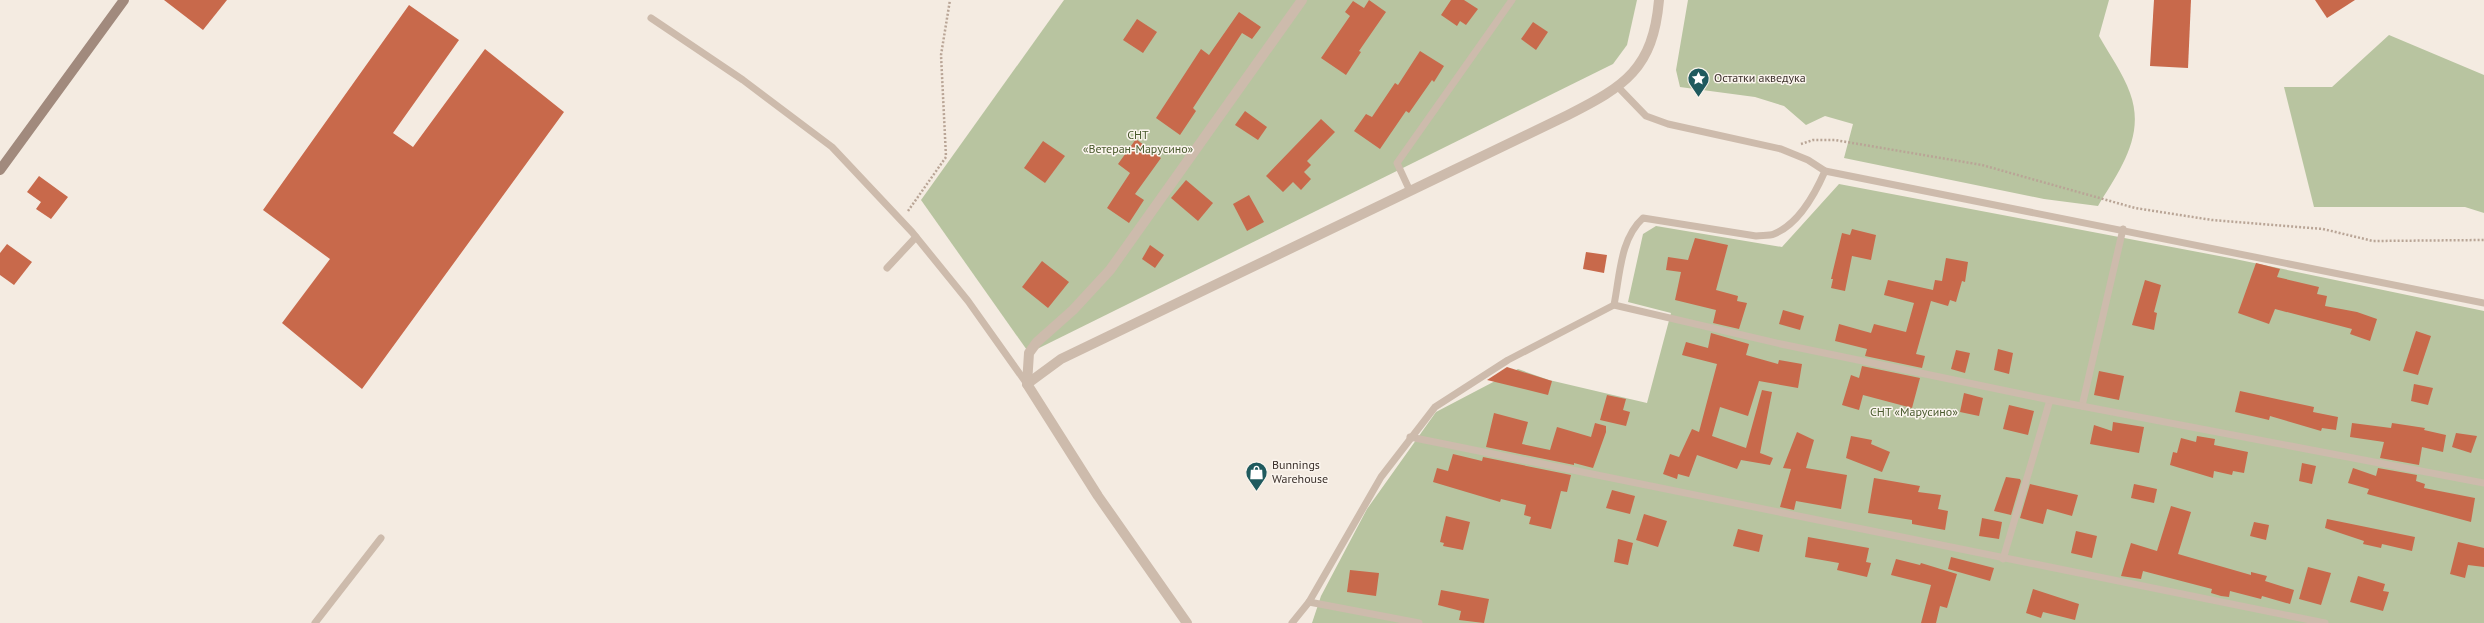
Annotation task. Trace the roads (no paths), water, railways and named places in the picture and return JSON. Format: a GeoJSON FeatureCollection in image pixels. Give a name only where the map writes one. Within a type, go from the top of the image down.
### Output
{"type":"FeatureCollection","features":[{"type":"Feature","properties":{"kind":"main road"},"geometry":{"type":"LineString","coordinates":[[0,170],[124,0]]}},
{"type":"Feature","properties":{"kind":"street"},"geometry":{"type":"LineString","coordinates":[[1187,623],[1098,496],[1027,384],[1029,353],[1033,347],[1073,310],[1110,270],[1302,0]]}},
{"type":"Feature","properties":{"kind":"street"},"geometry":{"type":"LineString","coordinates":[[1027,384],[1061,359],[1568,115],[1618,87],[1638,67],[1649,47],[1657,16],[1658,0]]}},
{"type":"Feature","properties":{"kind":"lane"},"geometry":{"type":"LineString","coordinates":[[1410,191],[1397,163],[1512,0]]}},
{"type":"Feature","properties":{"kind":"lane"},"geometry":{"type":"LineString","coordinates":[[651,18],[749,85],[832,147],[902,220],[916,237],[968,301],[1027,384]]}},
{"type":"Feature","properties":{"kind":"lane"},"geometry":{"type":"LineString","coordinates":[[1618,87],[1646,116],[1668,124],[1782,149],[1808,160],[1825,171],[2123,229],[2484,303]]}},
{"type":"Feature","properties":{"kind":"lane"},"geometry":{"type":"LineString","coordinates":[[1614,305],[1627,240],[1633,227],[1643,218],[1756,236],[1773,234],[1788,226],[1811,199],[1825,171]]}},
{"type":"Feature","properties":{"kind":"lane"},"geometry":{"type":"LineString","coordinates":[[2082,406],[2123,229]]}},
{"type":"Feature","properties":{"kind":"lane"},"geometry":{"type":"LineString","coordinates":[[887,268],[916,237]]}},
{"type":"Feature","properties":{"kind":"lane"},"geometry":{"type":"LineString","coordinates":[[1292,623],[1309,602],[1381,477],[1410,437],[1435,407],[1508,360],[1614,305],[1781,344],[2050,400],[2484,482]]}},
{"type":"Feature","properties":{"kind":"lane"},"geometry":{"type":"LineString","coordinates":[[2003,559],[2050,400]]}},
{"type":"Feature","properties":{"kind":"lane"},"geometry":{"type":"LineString","coordinates":[[1410,437],[2003,559],[2325,623]]}},
{"type":"Feature","properties":{"kind":"lane"},"geometry":{"type":"LineString","coordinates":[[315,623],[381,538]]}},
{"type":"Feature","properties":{"kind":"lane"},"geometry":{"type":"LineString","coordinates":[[1309,602],[1419,623]]}},
{"type":"Feature","properties":{"kind":"place","name":"Остатки акведука"},"geometry":{"type":"Point","coordinates":[1698,98]}},
{"type":"Feature","properties":{"kind":"place","name":"Bunnings Warehouse"},"geometry":{"type":"Point","coordinates":[1257,492]}},
{"type":"Feature","properties":{"kind":"park label","name":"СНТ «Ветеран-Марусино»"},"geometry":{"type":"Point","coordinates":[1138,142]}},
{"type":"Feature","properties":{"kind":"park label","name":"СНТ «Марусино»"},"geometry":{"type":"Point","coordinates":[1914,412]}}]}
